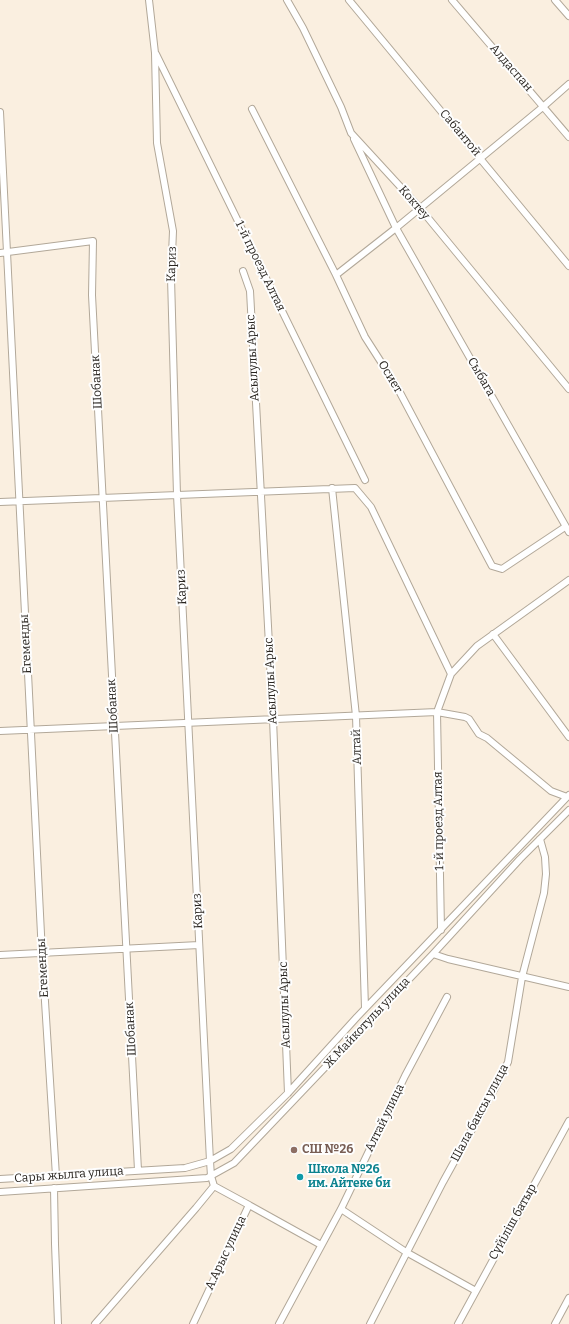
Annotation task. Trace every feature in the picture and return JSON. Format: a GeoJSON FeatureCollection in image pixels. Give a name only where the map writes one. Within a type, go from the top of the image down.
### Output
{"type":"FeatureCollection","features":[{"type":"Feature","properties":{"kind":"street","name":"Кариз"},"geometry":{"type":"LineString","coordinates":[[150,0],[155,53],[157,143],[173,231],[171,278],[177,495],[211,1176]]}},
{"type":"Feature","properties":{"kind":"street","name":"Коктеу"},"geometry":{"type":"LineString","coordinates":[[287,0],[309,41],[341,108],[351,133],[419,207],[569,389]]}},
{"type":"Feature","properties":{"kind":"street","name":"Сабантой"},"geometry":{"type":"LineString","coordinates":[[349,0],[569,266]]}},
{"type":"Feature","properties":{"kind":"street","name":"Алдаспан"},"geometry":{"type":"LineString","coordinates":[[452,0],[569,137]]}},
{"type":"Feature","properties":{"kind":"street"},"geometry":{"type":"LineString","coordinates":[[555,0],[569,16]]}},
{"type":"Feature","properties":{"kind":"street","name":"1-й проезд Алтая"},"geometry":{"type":"LineString","coordinates":[[155,53],[365,480]]}},
{"type":"Feature","properties":{"kind":"street"},"geometry":{"type":"LineString","coordinates":[[336,275],[396,228],[419,207],[569,84]]}},
{"type":"Feature","properties":{"kind":"street","name":"Осиет"},"geometry":{"type":"LineString","coordinates":[[252,109],[336,275],[365,337],[397,387],[492,566],[502,570],[567,529]]}},
{"type":"Feature","properties":{"kind":"street","name":"Егеменды"},"geometry":{"type":"LineString","coordinates":[[0,112],[30,730],[56,1176]]}},
{"type":"Feature","properties":{"kind":"street","name":"Сыбага"},"geometry":{"type":"LineString","coordinates":[[351,133],[396,228],[567,529]]}},
{"type":"Feature","properties":{"kind":"street","name":"Шобанак"},"geometry":{"type":"LineString","coordinates":[[7,252],[93,242],[92,296],[138,1170]]}},
{"type":"Feature","properties":{"kind":"street"},"geometry":{"type":"LineString","coordinates":[[0,253],[7,252]]}},
{"type":"Feature","properties":{"kind":"street","name":"Асылулы Арыс"},"geometry":{"type":"LineString","coordinates":[[243,271],[250,291],[261,491],[273,719],[288,1093]]}},
{"type":"Feature","properties":{"kind":"street","name":"Алтай"},"geometry":{"type":"LineString","coordinates":[[332,488],[356,716],[365,1008]]}},
{"type":"Feature","properties":{"kind":"street"},"geometry":{"type":"LineString","coordinates":[[0,502],[355,488],[371,507],[451,674]]}},
{"type":"Feature","properties":{"kind":"street"},"geometry":{"type":"LineString","coordinates":[[437,712],[451,674],[477,646],[569,580]]}},
{"type":"Feature","properties":{"kind":"street"},"geometry":{"type":"LineString","coordinates":[[493,634],[569,737]]}},
{"type":"Feature","properties":{"kind":"street","name":"1-й проезд Алтая"},"geometry":{"type":"LineString","coordinates":[[437,712],[441,930]]}},
{"type":"Feature","properties":{"kind":"street"},"geometry":{"type":"LineString","coordinates":[[0,731],[437,712],[469,719],[479,734],[487,738],[551,791],[568,796]]}},
{"type":"Feature","properties":{"kind":"street","name":"Ж.Майкотулы улица"},"geometry":{"type":"LineString","coordinates":[[138,1170],[185,1168],[210,1161],[231,1149],[288,1093],[365,1008],[568,796]]}},
{"type":"Feature","properties":{"kind":"street","name":"Ж.Майкотулы улица"},"geometry":{"type":"LineString","coordinates":[[138,1183],[207,1178],[234,1163],[569,810]]}},
{"type":"Feature","properties":{"kind":"street","name":"Шала баксы улица"},"geometry":{"type":"LineString","coordinates":[[370,1324],[406,1252],[508,1062],[522,977],[544,892],[546,874],[545,857],[540,839]]}},
{"type":"Feature","properties":{"kind":"street"},"geometry":{"type":"LineString","coordinates":[[475,893],[482,900]]}},
{"type":"Feature","properties":{"kind":"street"},"geometry":{"type":"LineString","coordinates":[[0,955],[199,946]]}},
{"type":"Feature","properties":{"kind":"street"},"geometry":{"type":"LineString","coordinates":[[433,954],[522,977],[569,987]]}},
{"type":"Feature","properties":{"kind":"street","name":"Алтай улица"},"geometry":{"type":"LineString","coordinates":[[279,1324],[341,1209],[405,1076],[447,997]]}},
{"type":"Feature","properties":{"kind":"street","name":"Сүйіліш батыр"},"geometry":{"type":"LineString","coordinates":[[458,1324],[569,1121]]}},
{"type":"Feature","properties":{"kind":"street","name":"Сары жылга улица"},"geometry":{"type":"LineString","coordinates":[[0,1179],[138,1170]]}},
{"type":"Feature","properties":{"kind":"street"},"geometry":{"type":"LineString","coordinates":[[95,1324],[214,1186],[211,1176]]}},
{"type":"Feature","properties":{"kind":"street","name":"Сары жылга улица"},"geometry":{"type":"LineString","coordinates":[[0,1192],[138,1183]]}},
{"type":"Feature","properties":{"kind":"street","name":"А.Арыс улица"},"geometry":{"type":"LineString","coordinates":[[193,1324],[248,1205],[214,1186]]}},
{"type":"Feature","properties":{"kind":"street"},"geometry":{"type":"LineString","coordinates":[[54,1188],[58,1324]]}},
{"type":"Feature","properties":{"kind":"street"},"geometry":{"type":"LineString","coordinates":[[248,1205],[321,1245]]}},
{"type":"Feature","properties":{"kind":"street"},"geometry":{"type":"LineString","coordinates":[[341,1209],[406,1252],[476,1291]]}},
{"type":"Feature","properties":{"kind":"street"},"geometry":{"type":"LineString","coordinates":[[555,1324],[569,1298]]}},
{"type":"Feature","properties":{"kind":"place","name":"СШ №26"},"geometry":{"type":"Point","coordinates":[294,1150]}},
{"type":"Feature","properties":{"kind":"place","name":"Школа №26 им. Айтеке би"},"geometry":{"type":"Point","coordinates":[300,1177]}}]}
